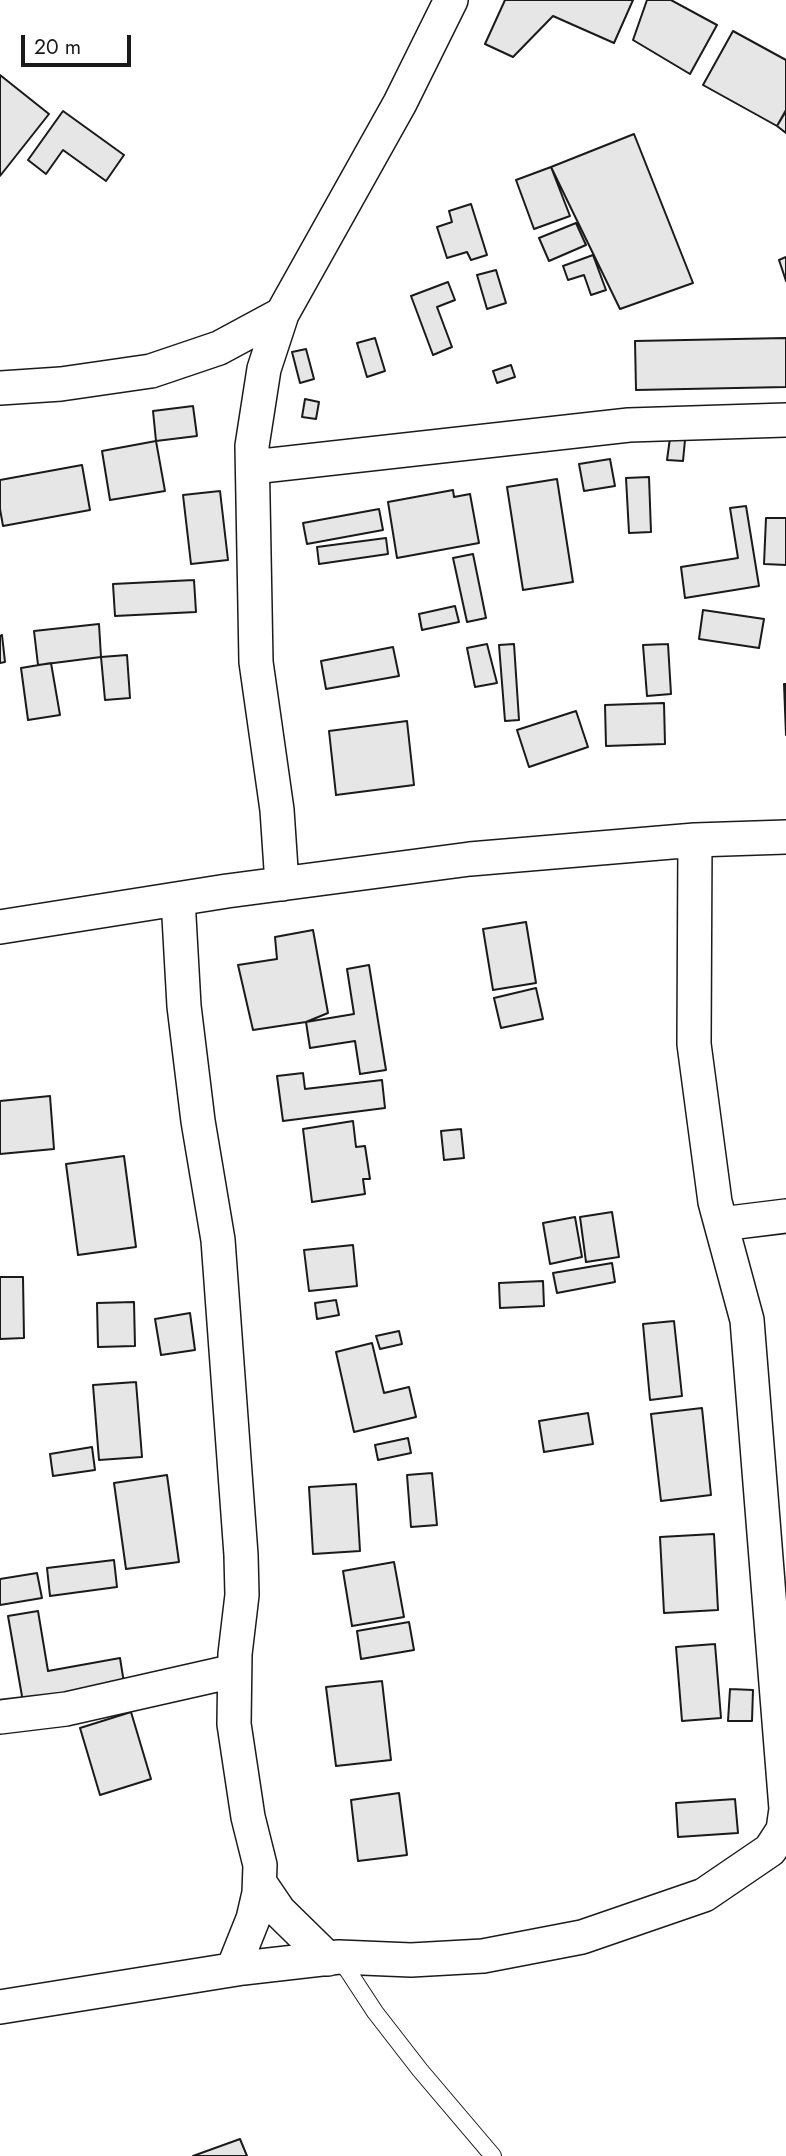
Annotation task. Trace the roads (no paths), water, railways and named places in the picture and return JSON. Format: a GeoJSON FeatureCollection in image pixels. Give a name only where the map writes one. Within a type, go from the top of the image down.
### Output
{"type":"FeatureCollection","features":[{"type":"Feature","properties":{"kind":"street"},"geometry":{"type":"LineString","coordinates":[[282,884],[277,810],[256,662],[252,446],[264,369],[282,314],[400,103],[451,0]]}},
{"type":"Feature","properties":{"kind":"street"},"geometry":{"type":"LineString","coordinates":[[0,388],[61,384],[151,371],[219,348],[282,314]]}},
{"type":"Feature","properties":{"kind":"street"},"geometry":{"type":"LineString","coordinates":[[253,467],[629,425],[786,420]]}},
{"type":"Feature","properties":{"kind":"street"},"geometry":{"type":"LineString","coordinates":[[0,927],[178,899],[470,859],[695,840],[786,837]]}},
{"type":"Feature","properties":{"kind":"street"},"geometry":{"type":"LineString","coordinates":[[0,2007],[233,1969],[333,1958],[411,1960],[483,1956],[582,1937],[704,1895],[769,1850],[785,1832],[785,1795],[747,1320],[715,1202],[694,1044],[695,840]]}},
{"type":"Feature","properties":{"kind":"street"},"geometry":{"type":"LineString","coordinates":[[178,899],[184,1006],[198,1121],[218,1240],[236,1487],[242,1595],[234,1671],[234,1724],[248,1817],[260,1865],[260,1882],[253,1919],[233,1969]]}},
{"type":"Feature","properties":{"kind":"street"},"geometry":{"type":"LineString","coordinates":[[721,1224],[786,1216]]}},
{"type":"Feature","properties":{"kind":"street"},"geometry":{"type":"LineString","coordinates":[[0,1717],[66,1709],[234,1671]]}},
{"type":"Feature","properties":{"kind":"street"},"geometry":{"type":"LineString","coordinates":[[260,1882],[279,1911],[333,1958]]}},
{"type":"Feature","properties":{"kind":"lane"},"geometry":{"type":"LineString","coordinates":[[333,1958],[493,2156]]}}]}
